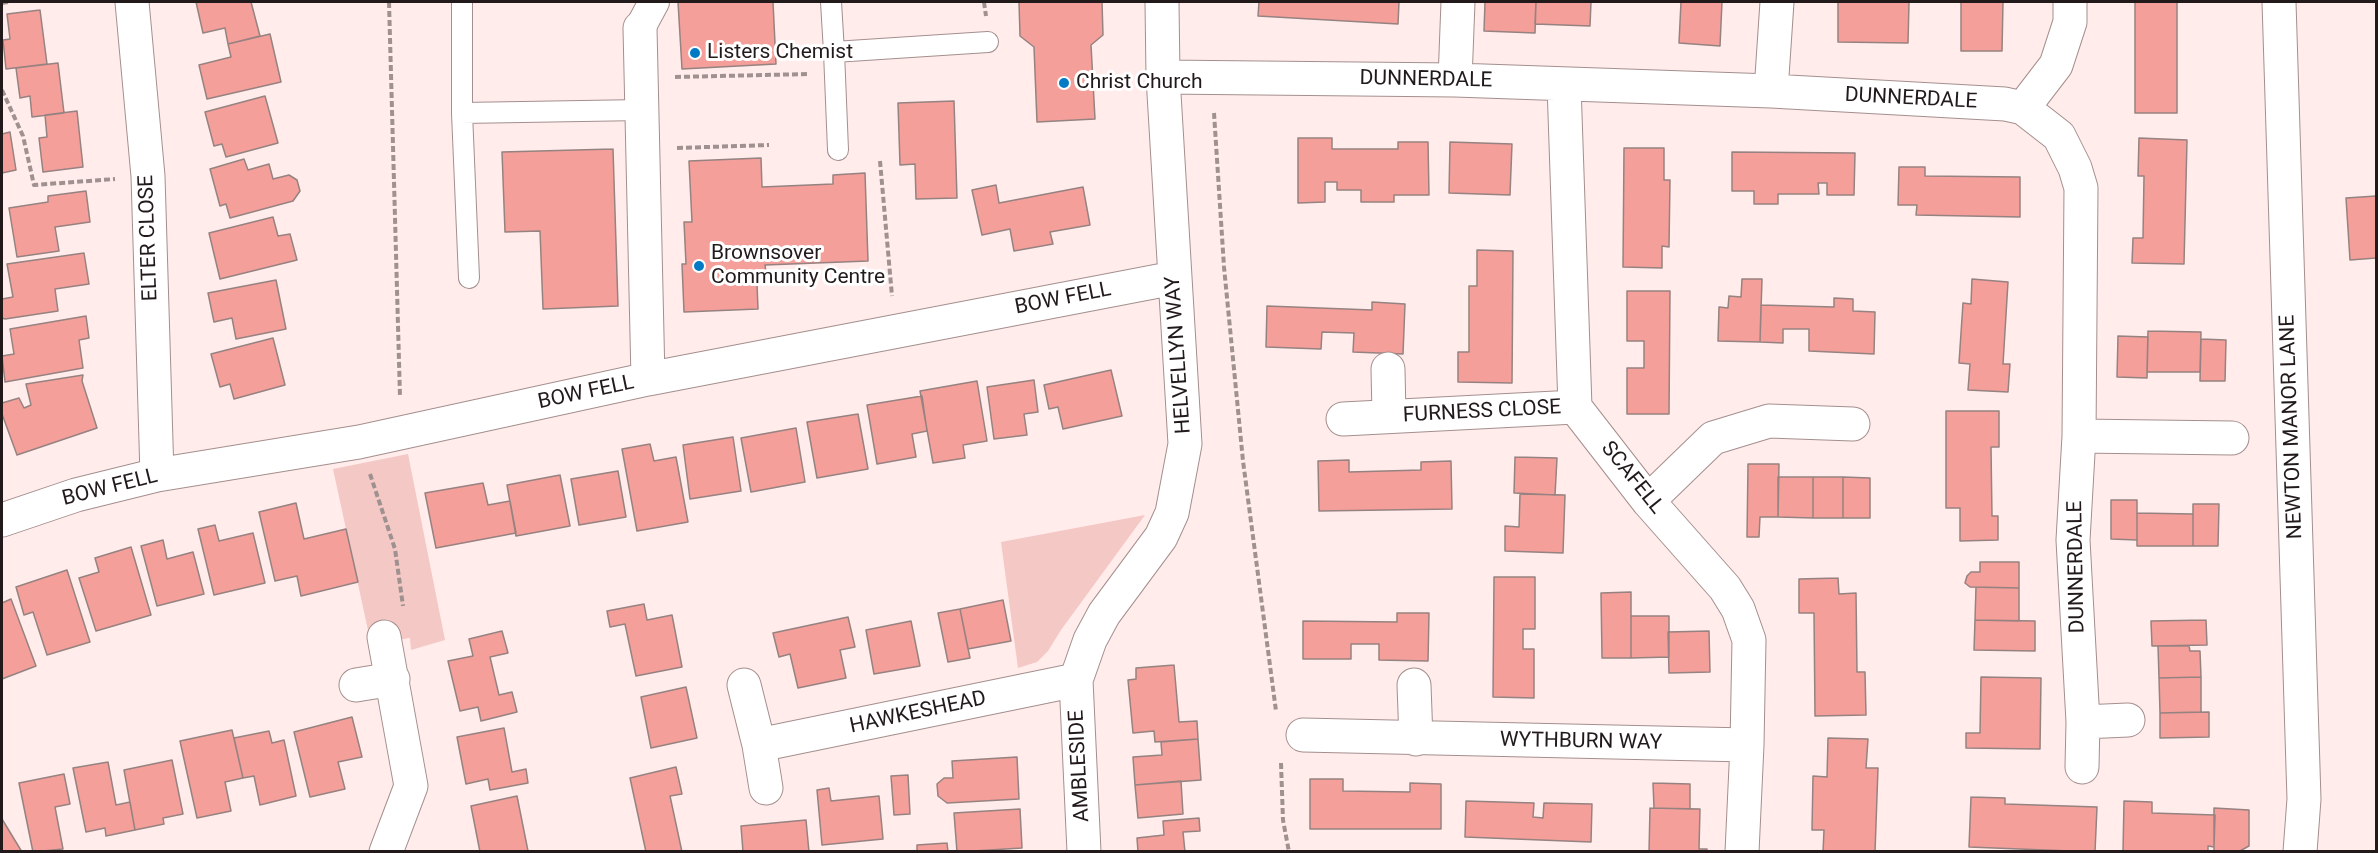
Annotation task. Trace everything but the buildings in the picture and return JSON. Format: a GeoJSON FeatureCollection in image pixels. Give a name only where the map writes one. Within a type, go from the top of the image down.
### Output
{"type":"FeatureCollection","features":[{"type":"Feature","properties":{"kind":"street","name":"ELTER CLOSE"},"geometry":{"type":"LineString","coordinates":[[132,2],[148,176],[152,375],[157,475]]}},
{"type":"Feature","properties":{"kind":"street","name":"HELVELLYN WAY"},"geometry":{"type":"LineString","coordinates":[[1076,680],[1094,631],[1104,614],[1161,537],[1174,505],[1185,444],[1163,77],[1162,2]]}},
{"type":"Feature","properties":{"kind":"street"},"geometry":{"type":"LineString","coordinates":[[1455,80],[1458,2]]}},
{"type":"Feature","properties":{"kind":"street"},"geometry":{"type":"LineString","coordinates":[[1771,91],[1777,2]]}},
{"type":"Feature","properties":{"kind":"street"},"geometry":{"type":"LineString","coordinates":[[2023,108],[2056,65],[2070,22],[2070,2]]}},
{"type":"Feature","properties":{"kind":"street","name":"NEWTON MANOR LANE"},"geometry":{"type":"LineString","coordinates":[[2279,2],[2304,799],[2300,852]]}},
{"type":"Feature","properties":{"kind":"street"},"geometry":{"type":"LineString","coordinates":[[647,15],[642,94],[648,379]]}},
{"type":"Feature","properties":{"kind":"street","name":"DUNNERDALE"},"geometry":{"type":"LineString","coordinates":[[1163,77],[1455,80],[1771,91],[2005,104],[2023,108],[2059,136],[2075,168],[2081,188],[2079,436],[2073,540],[2083,722],[2082,767]]}},
{"type":"Feature","properties":{"kind":"street"},"geometry":{"type":"LineString","coordinates":[[1564,85],[1575,407]]}},
{"type":"Feature","properties":{"kind":"street","name":"BOW FELL"},"geometry":{"type":"LineString","coordinates":[[2,520],[76,495],[157,475],[359,442],[648,379],[1174,278]]}},
{"type":"Feature","properties":{"kind":"street","name":"FURNESS CLOSE"},"geometry":{"type":"LineString","coordinates":[[1388,369],[1389,416]]}},
{"type":"Feature","properties":{"kind":"street","name":"FURNESS CLOSE"},"geometry":{"type":"LineString","coordinates":[[1343,418],[1575,407]]}},
{"type":"Feature","properties":{"kind":"street","name":"SCAFELL"},"geometry":{"type":"LineString","coordinates":[[1575,407],[1648,501],[1725,588],[1738,609],[1749,640],[1742,852]]}},
{"type":"Feature","properties":{"kind":"street"},"geometry":{"type":"LineString","coordinates":[[1648,501],[1713,438],[1769,421],[1853,424]]}},
{"type":"Feature","properties":{"kind":"street"},"geometry":{"type":"LineString","coordinates":[[2079,436],[2232,438]]}},
{"type":"Feature","properties":{"kind":"street"},"geometry":{"type":"LineString","coordinates":[[384,637],[411,786],[386,852]]}},
{"type":"Feature","properties":{"kind":"street"},"geometry":{"type":"LineString","coordinates":[[356,685],[393,679]]}},
{"type":"Feature","properties":{"kind":"street","name":"HAWKESHEAD"},"geometry":{"type":"LineString","coordinates":[[759,745],[1076,680]]}},
{"type":"Feature","properties":{"kind":"street","name":"AMBLESIDE"},"geometry":{"type":"LineString","coordinates":[[1076,680],[1084,852]]}},
{"type":"Feature","properties":{"kind":"street"},"geometry":{"type":"LineString","coordinates":[[744,685],[759,745],[766,788]]}},
{"type":"Feature","properties":{"kind":"street"},"geometry":{"type":"LineString","coordinates":[[1414,685],[1416,739]]}},
{"type":"Feature","properties":{"kind":"street"},"geometry":{"type":"LineString","coordinates":[[2083,722],[2128,720]]}},
{"type":"Feature","properties":{"kind":"street","name":"WYTHBURN WAY"},"geometry":{"type":"LineString","coordinates":[[1287,737],[1747,745]]}},
{"type":"Feature","properties":{"kind":"lane"},"geometry":{"type":"LineString","coordinates":[[462,2],[462,113],[469,278]]}},
{"type":"Feature","properties":{"kind":"lane"},"geometry":{"type":"LineString","coordinates":[[831,2],[838,150]]}},
{"type":"Feature","properties":{"kind":"lane"},"geometry":{"type":"LineString","coordinates":[[834,52],[988,42]]}},
{"type":"Feature","properties":{"kind":"lane"},"geometry":{"type":"LineString","coordinates":[[462,113],[642,94]]}},
{"type":"Feature","properties":{"kind":"path"},"geometry":{"type":"LineString","coordinates":[[2,3],[8,2]]}},
{"type":"Feature","properties":{"kind":"path"},"geometry":{"type":"LineString","coordinates":[[389,2],[401,433]]}},
{"type":"Feature","properties":{"kind":"path"},"geometry":{"type":"LineString","coordinates":[[642,94],[835,72]]}},
{"type":"Feature","properties":{"kind":"path"},"geometry":{"type":"LineString","coordinates":[[1211,76],[1224,267],[1243,460],[1287,737],[1283,820],[1289,852]]}},
{"type":"Feature","properties":{"kind":"path"},"geometry":{"type":"LineString","coordinates":[[2,90],[23,136],[34,186],[148,176]]}},
{"type":"Feature","properties":{"kind":"path"},"geometry":{"type":"LineString","coordinates":[[643,149],[769,145]]}},
{"type":"Feature","properties":{"kind":"path"},"geometry":{"type":"LineString","coordinates":[[880,161],[895,332]]}},
{"type":"Feature","properties":{"kind":"path"},"geometry":{"type":"LineString","coordinates":[[359,442],[394,549],[406,631],[384,637]]}},
{"type":"Feature","properties":{"kind":"shaded area"},"geometry":{"type":"Polygon","coordinates":[[[408,454],[445,640],[411,650],[410,638],[371,644],[333,469],[408,454]]]}},
{"type":"Feature","properties":{"kind":"shaded area"},"geometry":{"type":"Polygon","coordinates":[[[1145,515],[1048,651],[1037,662],[1018,668],[1001,542],[1145,515]]]}},
{"type":"Feature","properties":{"kind":"place","name":"Listers Chemist"},"geometry":{"type":"Point","coordinates":[695,53]}},
{"type":"Feature","properties":{"kind":"place","name":"Christ Church"},"geometry":{"type":"Point","coordinates":[1064,83]}},
{"type":"Feature","properties":{"kind":"place","name":"Brownsover Community Centre"},"geometry":{"type":"Point","coordinates":[699,266]}}]}
